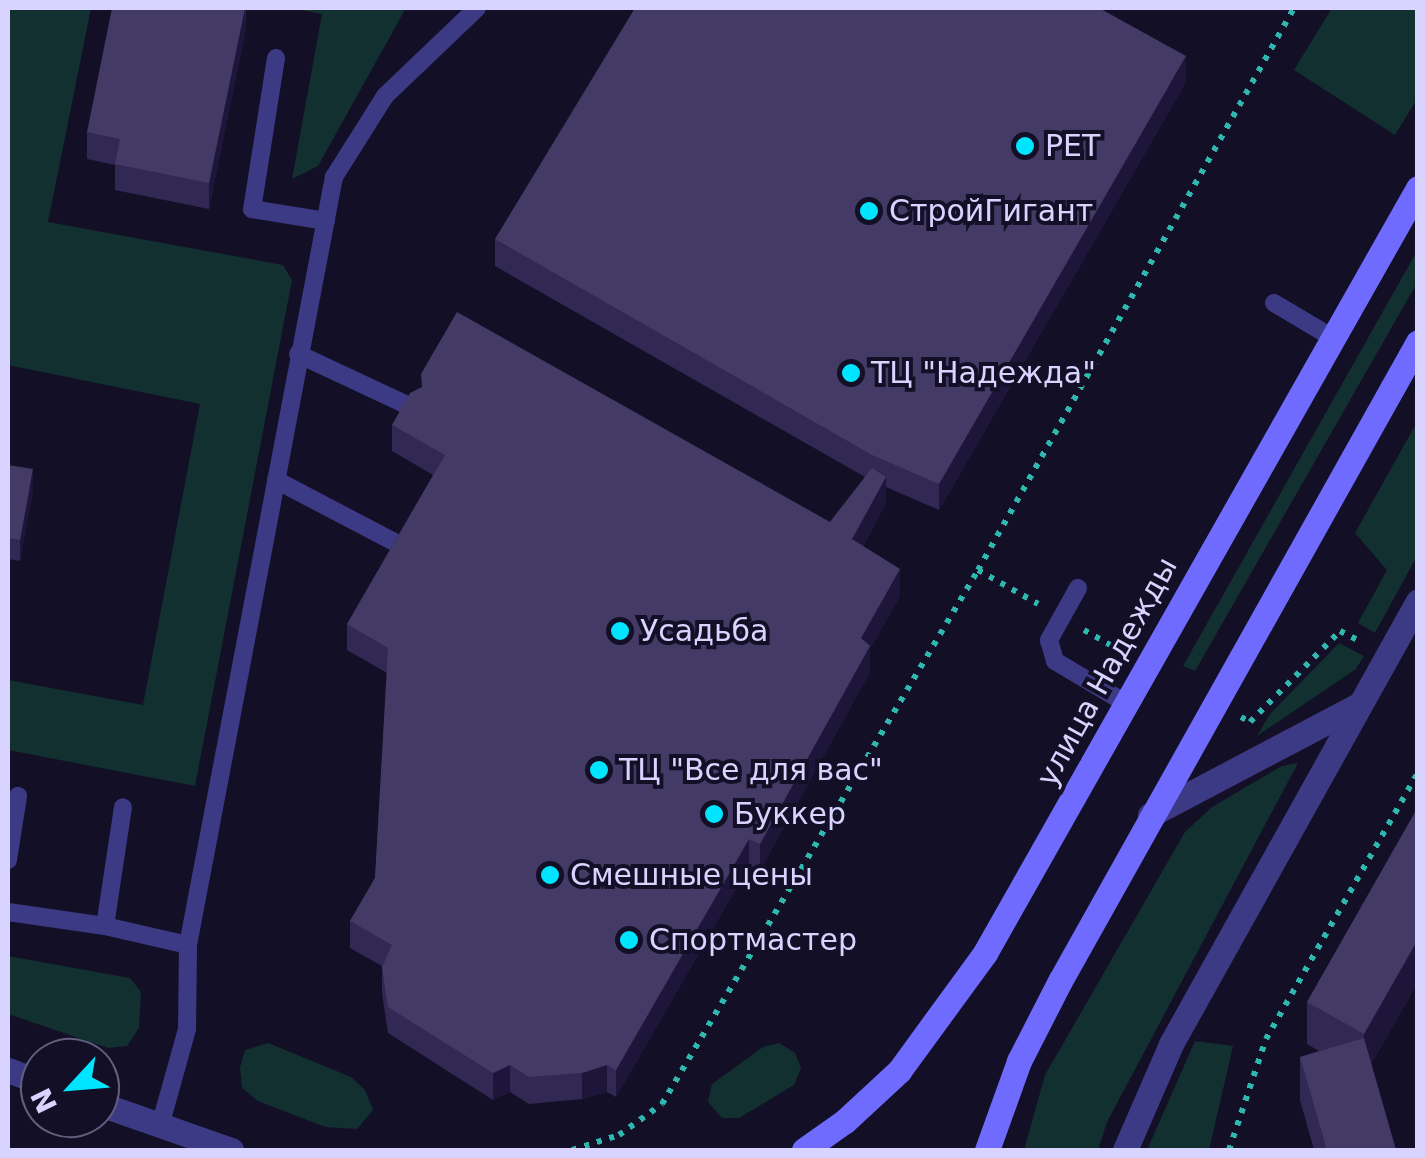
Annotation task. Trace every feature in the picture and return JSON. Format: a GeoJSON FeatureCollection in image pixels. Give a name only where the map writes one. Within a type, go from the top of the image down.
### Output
{"type":"FeatureCollection","features":[{"type":"Feature","properties":{"kind":"main road","name":"улица Надежды"},"geometry":{"type":"LineString","coordinates":[[804,1150],[845,1120],[899,1071],[974,968],[1418,188]]}},
{"type":"Feature","properties":{"kind":"main road"},"geometry":{"type":"LineString","coordinates":[[987,1150],[1020,1061],[1150,815],[1418,342]]}},
{"type":"Feature","properties":{"kind":"street"},"geometry":{"type":"LineString","coordinates":[[1125,1150],[1170,1044],[1418,601]]}},
{"type":"Feature","properties":{"kind":"street"},"geometry":{"type":"LineString","coordinates":[[1150,815],[1357,706]]}},
{"type":"Feature","properties":{"kind":"street"},"geometry":{"type":"LineString","coordinates":[[120,1111],[231,1150]]}},
{"type":"Feature","properties":{"kind":"lane"},"geometry":{"type":"LineString","coordinates":[[160,1126],[187,1029],[188,945],[334,177],[386,96],[477,8]]}},
{"type":"Feature","properties":{"kind":"lane"},"geometry":{"type":"LineString","coordinates":[[276,58],[252,209],[326,221]]}},
{"type":"Feature","properties":{"kind":"lane"},"geometry":{"type":"LineString","coordinates":[[1274,303],[1333,338]]}},
{"type":"Feature","properties":{"kind":"lane"},"geometry":{"type":"LineString","coordinates":[[298,354],[411,406]]}},
{"type":"Feature","properties":{"kind":"lane"},"geometry":{"type":"LineString","coordinates":[[276,480],[394,542]]}},
{"type":"Feature","properties":{"kind":"lane"},"geometry":{"type":"LineString","coordinates":[[1078,588],[1049,640],[1055,661],[1127,704]]}},
{"type":"Feature","properties":{"kind":"lane"},"geometry":{"type":"LineString","coordinates":[[8,860],[18,796]]}},
{"type":"Feature","properties":{"kind":"lane"},"geometry":{"type":"LineString","coordinates":[[105,926],[123,807]]}},
{"type":"Feature","properties":{"kind":"lane"},"geometry":{"type":"LineString","coordinates":[[8,912],[105,926],[188,945]]}},
{"type":"Feature","properties":{"kind":"path"},"geometry":{"type":"LineString","coordinates":[[572,1150],[619,1135],[662,1104],[978,570],[1294,8]]}},
{"type":"Feature","properties":{"kind":"path"},"geometry":{"type":"LineString","coordinates":[[978,570],[1148,666]]}},
{"type":"Feature","properties":{"kind":"path"},"geometry":{"type":"LineString","coordinates":[[1212,702],[1250,722],[1340,630],[1386,654]]}},
{"type":"Feature","properties":{"kind":"path"},"geometry":{"type":"LineString","coordinates":[[1228,1150],[1266,1038],[1418,773]]}},
{"type":"Feature","properties":{"kind":"green space"},"geometry":{"type":"Polygon","coordinates":[[[8,8],[91,8],[48,222],[283,265],[292,280],[195,786],[8,750],[8,680],[143,705],[200,404],[8,365],[8,8]]]}},
{"type":"Feature","properties":{"kind":"green space"},"geometry":{"type":"Polygon","coordinates":[[[290,8],[406,8],[318,166],[292,179],[322,14],[290,8]]]}},
{"type":"Feature","properties":{"kind":"green space"},"geometry":{"type":"Polygon","coordinates":[[[1332,8],[1417,8],[1417,99],[1395,135],[1294,70],[1332,8]]]}},
{"type":"Feature","properties":{"kind":"green space"},"geometry":{"type":"Polygon","coordinates":[[[1417,251],[1417,283],[1195,671],[1183,666],[1417,251]]]}},
{"type":"Feature","properties":{"kind":"green space"},"geometry":{"type":"Polygon","coordinates":[[[1417,422],[1417,556],[1375,633],[1358,623],[1387,570],[1355,533],[1417,422]]]}},
{"type":"Feature","properties":{"kind":"green space"},"geometry":{"type":"Polygon","coordinates":[[[1339,643],[1364,656],[1356,669],[1257,736],[1270,714],[1339,643]]]}},
{"type":"Feature","properties":{"kind":"green space"},"geometry":{"type":"Polygon","coordinates":[[[1298,763],[1107,1122],[1098,1150],[1024,1150],[1045,1075],[1185,832],[1212,807],[1282,766],[1298,763]]]}},
{"type":"Feature","properties":{"kind":"green space"},"geometry":{"type":"Polygon","coordinates":[[[8,956],[130,978],[141,992],[139,1028],[127,1046],[120,1047],[120,1038],[79,1038],[8,1014],[8,956]]]}},
{"type":"Feature","properties":{"kind":"green space"},"geometry":{"type":"Polygon","coordinates":[[[1195,1041],[1233,1046],[1209,1150],[1147,1150],[1195,1041]]]}},
{"type":"Feature","properties":{"kind":"green space"},"geometry":{"type":"Polygon","coordinates":[[[268,1043],[351,1077],[365,1090],[373,1110],[357,1129],[325,1127],[258,1101],[242,1088],[240,1068],[245,1050],[268,1043]]]}},
{"type":"Feature","properties":{"kind":"green space"},"geometry":{"type":"Polygon","coordinates":[[[779,1043],[795,1053],[801,1068],[794,1085],[739,1118],[722,1118],[708,1102],[712,1084],[763,1047],[779,1043]]]}},
{"type":"Feature","properties":{"kind":"building"},"geometry":{"type":"Polygon","coordinates":[[[112,8],[245,8],[209,183],[115,164],[120,139],[87,132],[112,8]]]}},
{"type":"Feature","properties":{"kind":"building","name":"ТЦ \"Надежда\""},"geometry":{"type":"Polygon","coordinates":[[[635,8],[1099,8],[1186,56],[939,484],[872,455],[495,239],[635,8]]]}},
{"type":"Feature","properties":{"kind":"building","name":"ТЦ \"Все для вас\""},"geometry":{"type":"Polygon","coordinates":[[[457,312],[830,522],[872,468],[886,477],[852,539],[900,569],[861,638],[870,646],[760,844],[749,839],[616,1070],[607,1065],[582,1073],[529,1077],[510,1065],[493,1073],[388,1007],[382,967],[392,945],[350,921],[375,878],[388,648],[347,624],[445,455],[392,425],[410,393],[422,387],[421,374],[457,312]]]}},
{"type":"Feature","properties":{"kind":"building"},"geometry":{"type":"Polygon","coordinates":[[[8,465],[33,469],[20,540],[8,538],[8,465]]]}},
{"type":"Feature","properties":{"kind":"building"},"geometry":{"type":"Polygon","coordinates":[[[1418,807],[1418,939],[1364,1034],[1307,1002],[1418,807]]]}},
{"type":"Feature","properties":{"kind":"building"},"geometry":{"type":"Polygon","coordinates":[[[1364,1038],[1396,1150],[1327,1150],[1300,1057],[1364,1038]]]}},
{"type":"Feature","properties":{"kind":"place","name":"РЕТ"},"geometry":{"type":"Point","coordinates":[1025,146]}},
{"type":"Feature","properties":{"kind":"place","name":"СтройГигант"},"geometry":{"type":"Point","coordinates":[869,211]}},
{"type":"Feature","properties":{"kind":"place","name":"ТЦ \"Надежда\""},"geometry":{"type":"Point","coordinates":[851,373]}},
{"type":"Feature","properties":{"kind":"place","name":"Усадьба"},"geometry":{"type":"Point","coordinates":[620,631]}},
{"type":"Feature","properties":{"kind":"place","name":"ТЦ \"Все для вас\""},"geometry":{"type":"Point","coordinates":[599,770]}},
{"type":"Feature","properties":{"kind":"place","name":"Буккер"},"geometry":{"type":"Point","coordinates":[714,814]}},
{"type":"Feature","properties":{"kind":"place","name":"Смешные цены"},"geometry":{"type":"Point","coordinates":[550,875]}},
{"type":"Feature","properties":{"kind":"place","name":"Спортмастер"},"geometry":{"type":"Point","coordinates":[629,940]}}]}
